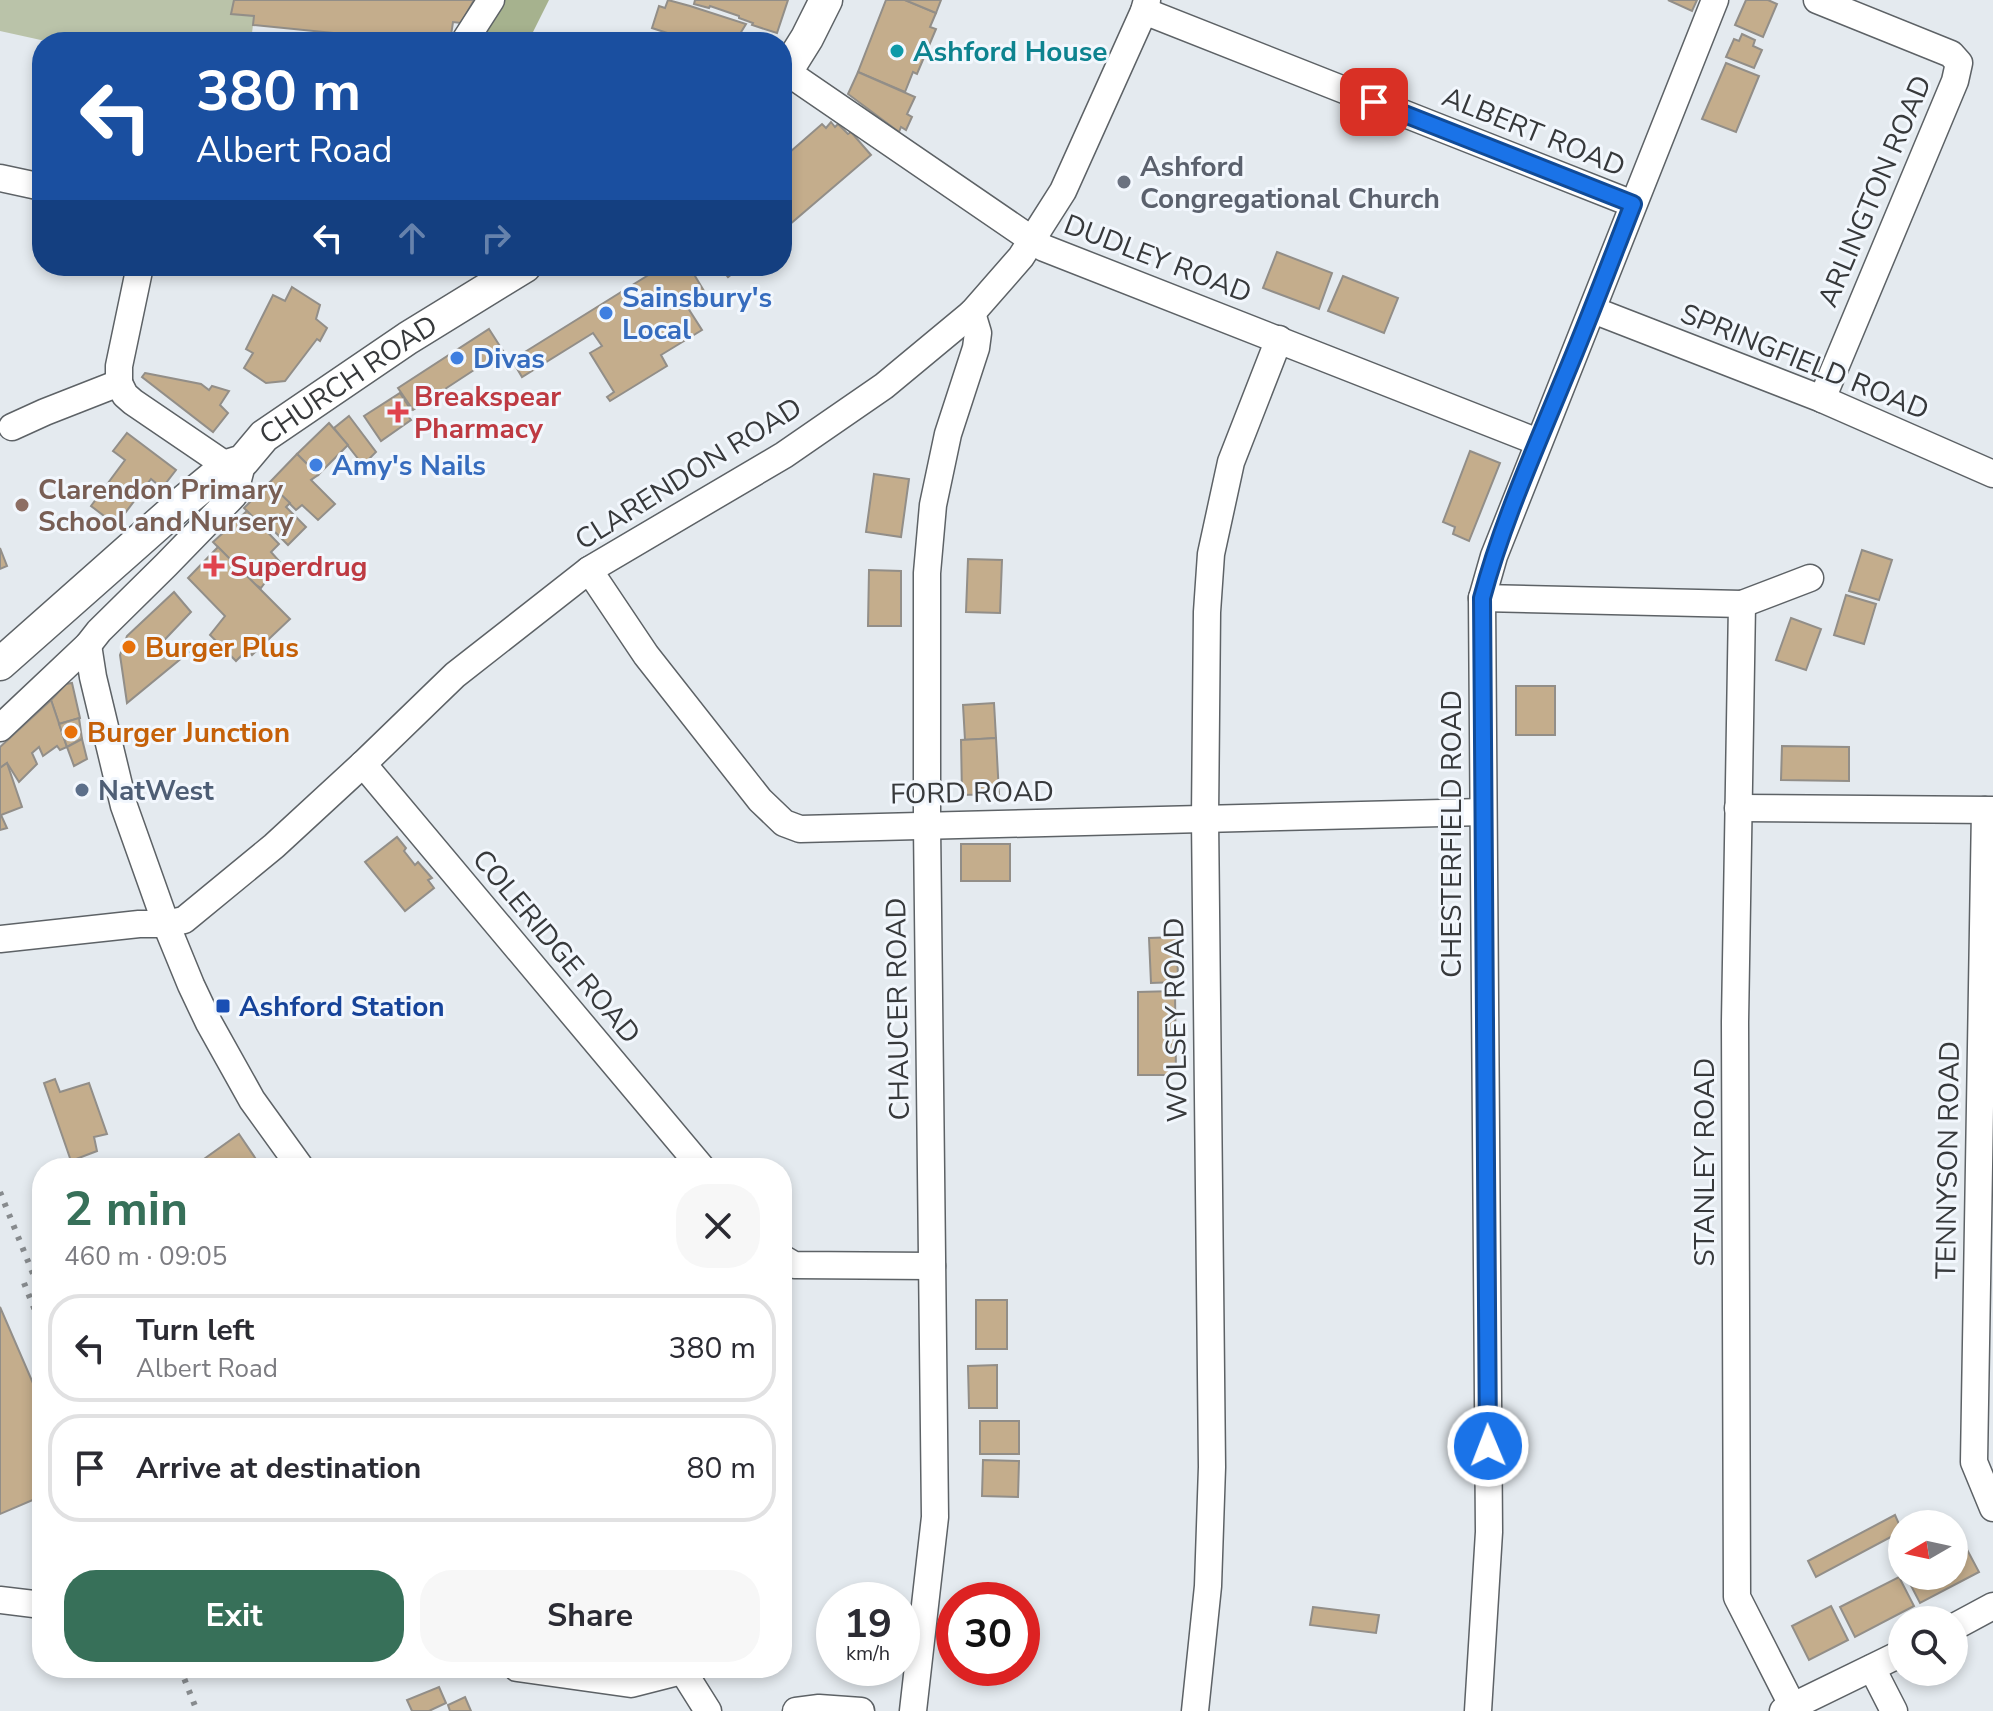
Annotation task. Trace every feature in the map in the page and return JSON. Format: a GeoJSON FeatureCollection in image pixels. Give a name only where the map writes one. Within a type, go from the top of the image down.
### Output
{"type":"FeatureCollection","features":[{"type":"Feature","properties":{"kind":"main road"},"geometry":{"type":"LineString","coordinates":[[792,62],[826,0]]}},
{"type":"Feature","properties":{"kind":"main road","name":"CHURCH ROAD"},"geometry":{"type":"LineString","coordinates":[[0,664],[264,436],[408,338],[509,276]]}},
{"type":"Feature","properties":{"kind":"street"},"geometry":{"type":"LineString","coordinates":[[470,32],[491,0]]}},
{"type":"Feature","properties":{"kind":"street","name":"CHESTERFIELD ROAD"},"geometry":{"type":"LineString","coordinates":[[1478,1711],[1489,1532],[1482,598],[1494,556],[1538,442],[1715,0]]}},
{"type":"Feature","properties":{"kind":"street","name":"ARLINGTON ROAD"},"geometry":{"type":"LineString","coordinates":[[1817,0],[1951,54],[1959,63],[1955,81],[1822,399]]}},
{"type":"Feature","properties":{"kind":"street","name":"ALBERT ROAD"},"geometry":{"type":"LineString","coordinates":[[1145,6],[1633,204]]}},
{"type":"Feature","properties":{"kind":"street","name":"CLARENDON ROAD"},"geometry":{"type":"LineString","coordinates":[[166,924],[184,920],[271,849],[455,675],[589,570],[784,455],[884,386],[972,313],[1021,257],[1063,191],[1145,6]]}},
{"type":"Feature","properties":{"kind":"street","name":"DUDLEY ROAD"},"geometry":{"type":"LineString","coordinates":[[792,80],[1044,248],[1538,442]]}},
{"type":"Feature","properties":{"kind":"street"},"geometry":{"type":"LineString","coordinates":[[0,178],[32,185]]}},
{"type":"Feature","properties":{"kind":"street"},"geometry":{"type":"LineString","coordinates":[[0,728],[88,645],[234,495],[235,464],[133,402],[119,383],[119,366],[138,276]]}},
{"type":"Feature","properties":{"kind":"street","name":"SPRINGFIELD ROAD"},"geometry":{"type":"LineString","coordinates":[[1593,310],[1822,399],[1993,474]]}},
{"type":"Feature","properties":{"kind":"street","name":"CHAUCER ROAD"},"geometry":{"type":"LineString","coordinates":[[913,1711],[935,1517],[927,573],[933,505],[948,434],[976,348],[978,333],[972,313]]}},
{"type":"Feature","properties":{"kind":"street","name":"WOLSEY ROAD"},"geometry":{"type":"LineString","coordinates":[[1195,1711],[1208,1586],[1212,1467],[1205,818],[1207,612],[1211,554],[1231,462],[1279,339]]}},
{"type":"Feature","properties":{"kind":"street"},"geometry":{"type":"LineString","coordinates":[[12,427],[119,383]]}},
{"type":"Feature","properties":{"kind":"street","name":"FORD ROAD"},"geometry":{"type":"LineString","coordinates":[[589,570],[646,655],[760,800],[784,823],[800,829],[1483,812]]}},
{"type":"Feature","properties":{"kind":"street"},"geometry":{"type":"LineString","coordinates":[[1482,598],[1742,604],[1810,578]]}},
{"type":"Feature","properties":{"kind":"street","name":"STANLEY ROAD"},"geometry":{"type":"LineString","coordinates":[[1742,604],[1735,1022],[1737,1597],[1788,1709]]}},
{"type":"Feature","properties":{"kind":"street"},"geometry":{"type":"LineString","coordinates":[[88,645],[124,806],[166,924],[209,1023],[252,1100],[294,1158]]}},
{"type":"Feature","properties":{"kind":"street","name":"COLERIDGE ROAD"},"geometry":{"type":"LineString","coordinates":[[363,764],[694,1158]]}},
{"type":"Feature","properties":{"kind":"street"},"geometry":{"type":"LineString","coordinates":[[1738,808],[1989,810]]}},
{"type":"Feature","properties":{"kind":"street","name":"TENNYSON ROAD"},"geometry":{"type":"LineString","coordinates":[[1989,810],[1974,1462],[1993,1508]]}},
{"type":"Feature","properties":{"kind":"street"},"geometry":{"type":"LineString","coordinates":[[0,939],[139,924],[166,924]]}},
{"type":"Feature","properties":{"kind":"street"},"geometry":{"type":"LineString","coordinates":[[792,1264],[932,1266]]}},
{"type":"Feature","properties":{"kind":"street"},"geometry":{"type":"LineString","coordinates":[[0,1600],[32,1604]]}},
{"type":"Feature","properties":{"kind":"street"},"geometry":{"type":"LineString","coordinates":[[1968,1619],[1993,1606]]}},
{"type":"Feature","properties":{"kind":"street"},"geometry":{"type":"LineString","coordinates":[[1788,1709],[1888,1660]]}},
{"type":"Feature","properties":{"kind":"street"},"geometry":{"type":"LineString","coordinates":[[1872,1668],[1894,1711]]}},
{"type":"Feature","properties":{"kind":"street"},"geometry":{"type":"LineString","coordinates":[[588,1678],[631,1684],[653,1678]]}},
{"type":"Feature","properties":{"kind":"street"},"geometry":{"type":"LineString","coordinates":[[687,1678],[708,1711]]}},
{"type":"Feature","properties":{"kind":"street"},"geometry":{"type":"LineString","coordinates":[[796,1711],[819,1708],[861,1711]]}},
{"type":"Feature","properties":{"kind":"green space"},"geometry":{"type":"Polygon","coordinates":[[[0,0],[234,0],[231,14],[254,16],[252,32],[32,32],[32,38],[0,31],[0,0]]]}},
{"type":"Feature","properties":{"kind":"green space"},"geometry":{"type":"Polygon","coordinates":[[[505,0],[549,0],[533,32],[484,32],[505,0]]]}},
{"type":"Feature","properties":{"kind":"building"},"geometry":{"type":"Polygon","coordinates":[[[234,0],[474,0],[461,23],[453,22],[452,32],[323,32],[253,25],[254,16],[231,14],[234,0]]]}},
{"type":"Feature","properties":{"kind":"building"},"geometry":{"type":"Polygon","coordinates":[[[668,0],[746,24],[741,32],[664,32],[652,28],[659,6],[665,8],[668,0]]]}},
{"type":"Feature","properties":{"kind":"building"},"geometry":{"type":"Polygon","coordinates":[[[695,0],[788,0],[777,32],[752,25],[739,16],[710,6],[694,4],[695,0]]]}},
{"type":"Feature","properties":{"kind":"building","name":"Ashford House"},"geometry":{"type":"Polygon","coordinates":[[[886,0],[905,0],[936,13],[930,27],[936,29],[917,74],[913,72],[905,92],[858,72],[886,0]]]}},
{"type":"Feature","properties":{"kind":"building"},"geometry":{"type":"Polygon","coordinates":[[[905,0],[941,0],[936,13],[905,0]]]}},
{"type":"Feature","properties":{"kind":"building"},"geometry":{"type":"Polygon","coordinates":[[[1668,0],[1697,0],[1692,11],[1668,0]]]}},
{"type":"Feature","properties":{"kind":"building"},"geometry":{"type":"Polygon","coordinates":[[[1746,0],[1768,0],[1777,4],[1763,37],[1735,25],[1746,0]]]}},
{"type":"Feature","properties":{"kind":"building"},"geometry":{"type":"Polygon","coordinates":[[[1742,34],[1755,40],[1753,46],[1762,50],[1754,68],[1726,57],[1734,39],[1739,41],[1742,34]]]}},
{"type":"Feature","properties":{"kind":"building"},"geometry":{"type":"Polygon","coordinates":[[[1726,63],[1759,76],[1736,132],[1702,119],[1726,63]]]}},
{"type":"Feature","properties":{"kind":"building"},"geometry":{"type":"Polygon","coordinates":[[[858,72],[915,97],[907,114],[912,117],[906,130],[901,127],[899,132],[848,94],[858,72]]]}},
{"type":"Feature","properties":{"kind":"building"},"geometry":{"type":"Polygon","coordinates":[[[831,122],[835,127],[838,124],[848,134],[851,132],[871,155],[792,222],[792,150],[822,124],[826,128],[831,122]]]}},
{"type":"Feature","properties":{"kind":"building"},"geometry":{"type":"Polygon","coordinates":[[[1277,252],[1332,273],[1319,309],[1263,288],[1277,252]]]}},
{"type":"Feature","properties":{"kind":"building"},"geometry":{"type":"Polygon","coordinates":[[[647,276],[695,276],[707,296],[688,308],[702,330],[661,355],[667,366],[610,401],[607,397],[614,392],[590,353],[602,346],[593,333],[522,377],[512,360],[647,276]]]}},
{"type":"Feature","properties":{"kind":"building"},"geometry":{"type":"Polygon","coordinates":[[[1343,276],[1398,298],[1384,333],[1328,311],[1343,276]]]}},
{"type":"Feature","properties":{"kind":"building"},"geometry":{"type":"Polygon","coordinates":[[[292,287],[320,305],[316,319],[327,328],[320,341],[317,339],[285,381],[266,383],[244,368],[253,353],[246,349],[273,295],[285,301],[292,287]]]}},
{"type":"Feature","properties":{"kind":"building"},"geometry":{"type":"Polygon","coordinates":[[[489,329],[503,351],[413,410],[398,388],[489,329]]]}},
{"type":"Feature","properties":{"kind":"building"},"geometry":{"type":"Polygon","coordinates":[[[145,373],[201,384],[209,390],[212,386],[229,391],[220,405],[228,413],[213,432],[142,377],[145,373]]]}},
{"type":"Feature","properties":{"kind":"building"},"geometry":{"type":"Polygon","coordinates":[[[400,393],[411,410],[406,413],[411,420],[381,441],[364,416],[400,393]]]}},
{"type":"Feature","properties":{"kind":"building"},"geometry":{"type":"Polygon","coordinates":[[[349,416],[376,452],[363,465],[334,428],[349,416]]]}},
{"type":"Feature","properties":{"kind":"building"},"geometry":{"type":"Polygon","coordinates":[[[329,423],[348,445],[318,475],[297,454],[329,423]]]}},
{"type":"Feature","properties":{"kind":"building"},"geometry":{"type":"Polygon","coordinates":[[[127,433],[176,470],[162,488],[151,479],[116,525],[91,506],[125,460],[113,451],[127,433]]]}},
{"type":"Feature","properties":{"kind":"building"},"geometry":{"type":"Polygon","coordinates":[[[1470,451],[1500,463],[1469,541],[1453,534],[1455,527],[1443,522],[1470,451]]]}},
{"type":"Feature","properties":{"kind":"building"},"geometry":{"type":"Polygon","coordinates":[[[297,454],[318,475],[311,480],[335,504],[318,520],[302,505],[296,510],[269,483],[297,454]]]}},
{"type":"Feature","properties":{"kind":"building"},"geometry":{"type":"Polygon","coordinates":[[[874,474],[909,479],[901,537],[866,532],[874,474]]]}},
{"type":"Feature","properties":{"kind":"building"},"geometry":{"type":"Polygon","coordinates":[[[269,483],[290,503],[286,507],[306,527],[288,545],[267,524],[263,527],[244,508],[269,483]]]}},
{"type":"Feature","properties":{"kind":"building"},"geometry":{"type":"Polygon","coordinates":[[[247,511],[279,544],[271,552],[280,562],[261,588],[213,542],[247,511]]]}},
{"type":"Feature","properties":{"kind":"building"},"geometry":{"type":"Polygon","coordinates":[[[218,547],[290,619],[252,655],[247,650],[236,661],[210,635],[225,616],[188,578],[218,547]]]}},
{"type":"Feature","properties":{"kind":"building"},"geometry":{"type":"Polygon","coordinates":[[[0,548],[7,566],[0,569],[0,548]]]}},
{"type":"Feature","properties":{"kind":"building"},"geometry":{"type":"Polygon","coordinates":[[[1862,550],[1892,560],[1879,600],[1849,591],[1862,550]]]}},
{"type":"Feature","properties":{"kind":"building"},"geometry":{"type":"Polygon","coordinates":[[[968,559],[1002,560],[1000,613],[966,612],[968,559]]]}},
{"type":"Feature","properties":{"kind":"building"},"geometry":{"type":"Polygon","coordinates":[[[869,570],[901,571],[901,626],[868,626],[869,570]]]}},
{"type":"Feature","properties":{"kind":"building"},"geometry":{"type":"Polygon","coordinates":[[[174,592],[191,612],[153,652],[156,657],[172,645],[175,649],[183,644],[189,652],[127,703],[120,655],[127,636],[174,592]]]}},
{"type":"Feature","properties":{"kind":"building"},"geometry":{"type":"Polygon","coordinates":[[[1846,595],[1876,604],[1864,644],[1834,635],[1846,595]]]}},
{"type":"Feature","properties":{"kind":"building"},"geometry":{"type":"Polygon","coordinates":[[[1791,618],[1821,629],[1806,670],[1776,660],[1791,618]]]}},
{"type":"Feature","properties":{"kind":"building"},"geometry":{"type":"Polygon","coordinates":[[[72,683],[80,718],[59,724],[51,700],[66,684],[72,683]]]}},
{"type":"Feature","properties":{"kind":"building"},"geometry":{"type":"Polygon","coordinates":[[[1516,686],[1555,686],[1555,735],[1516,735],[1516,686]]]}},
{"type":"Feature","properties":{"kind":"building"},"geometry":{"type":"Polygon","coordinates":[[[51,700],[67,747],[60,750],[57,746],[43,756],[39,747],[32,753],[37,764],[19,782],[7,763],[0,768],[0,747],[51,700]]]}},
{"type":"Feature","properties":{"kind":"building"},"geometry":{"type":"Polygon","coordinates":[[[994,703],[996,738],[965,740],[963,705],[994,703]]]}},
{"type":"Feature","properties":{"kind":"building","name":"Burger Junction"},"geometry":{"type":"Polygon","coordinates":[[[79,718],[82,739],[67,747],[59,724],[79,718]]]}},
{"type":"Feature","properties":{"kind":"building"},"geometry":{"type":"Polygon","coordinates":[[[996,738],[999,794],[962,795],[961,740],[996,738]]]}},
{"type":"Feature","properties":{"kind":"building"},"geometry":{"type":"Polygon","coordinates":[[[82,739],[87,759],[74,766],[67,747],[82,739]]]}},
{"type":"Feature","properties":{"kind":"building"},"geometry":{"type":"Polygon","coordinates":[[[1782,746],[1849,747],[1849,781],[1781,780],[1782,746]]]}},
{"type":"Feature","properties":{"kind":"building"},"geometry":{"type":"Polygon","coordinates":[[[7,763],[22,807],[1,815],[7,828],[0,830],[0,768],[7,763]]]}},
{"type":"Feature","properties":{"kind":"building"},"geometry":{"type":"Polygon","coordinates":[[[397,837],[415,865],[418,862],[432,878],[428,880],[434,888],[405,911],[365,862],[397,837]]]}},
{"type":"Feature","properties":{"kind":"building"},"geometry":{"type":"Polygon","coordinates":[[[961,844],[1010,844],[1010,881],[961,881],[961,844]]]}},
{"type":"Feature","properties":{"kind":"building"},"geometry":{"type":"Polygon","coordinates":[[[1177,937],[1178,982],[1151,983],[1149,938],[1177,937]]]}},
{"type":"Feature","properties":{"kind":"building"},"geometry":{"type":"Polygon","coordinates":[[[1175,991],[1176,1075],[1138,1075],[1138,992],[1175,991]]]}},
{"type":"Feature","properties":{"kind":"building"},"geometry":{"type":"Polygon","coordinates":[[[55,1079],[60,1092],[89,1083],[107,1134],[94,1137],[97,1151],[70,1158],[44,1083],[55,1079]]]}},
{"type":"Feature","properties":{"kind":"building"},"geometry":{"type":"Polygon","coordinates":[[[239,1134],[255,1158],[205,1158],[239,1134]]]}},
{"type":"Feature","properties":{"kind":"building"},"geometry":{"type":"Polygon","coordinates":[[[976,1300],[1007,1300],[1007,1349],[976,1349],[976,1300]]]}},
{"type":"Feature","properties":{"kind":"building"},"geometry":{"type":"Polygon","coordinates":[[[0,1307],[32,1381],[32,1500],[0,1514],[0,1307]]]}},
{"type":"Feature","properties":{"kind":"building"},"geometry":{"type":"Polygon","coordinates":[[[997,1365],[997,1408],[969,1408],[968,1366],[997,1365]]]}},
{"type":"Feature","properties":{"kind":"building"},"geometry":{"type":"Polygon","coordinates":[[[980,1421],[1019,1421],[1019,1454],[980,1454],[980,1421]]]}},
{"type":"Feature","properties":{"kind":"building"},"geometry":{"type":"Polygon","coordinates":[[[983,1460],[1019,1461],[1018,1497],[982,1496],[983,1460]]]}},
{"type":"Feature","properties":{"kind":"building"},"geometry":{"type":"Polygon","coordinates":[[[1888,1519],[1888,1538],[1816,1577],[1808,1561],[1888,1519]]]}},
{"type":"Feature","properties":{"kind":"building"},"geometry":{"type":"Polygon","coordinates":[[[1968,1551],[1979,1572],[1968,1578],[1968,1551]]]}},
{"type":"Feature","properties":{"kind":"building"},"geometry":{"type":"Polygon","coordinates":[[[1888,1583],[1888,1590],[1906,1590],[1914,1606],[1888,1606],[1888,1620],[1855,1637],[1840,1607],[1888,1583]]]}},
{"type":"Feature","properties":{"kind":"building"},"geometry":{"type":"Polygon","coordinates":[[[1913,1590],[1945,1590],[1920,1603],[1913,1590]]]}},
{"type":"Feature","properties":{"kind":"building"},"geometry":{"type":"Polygon","coordinates":[[[1831,1606],[1848,1640],[1809,1660],[1792,1626],[1831,1606]]]}},
{"type":"Feature","properties":{"kind":"building"},"geometry":{"type":"Polygon","coordinates":[[[1313,1607],[1379,1615],[1376,1633],[1310,1625],[1313,1607]]]}},
{"type":"Feature","properties":{"kind":"building"},"geometry":{"type":"Polygon","coordinates":[[[439,1687],[446,1703],[429,1711],[412,1711],[407,1700],[439,1687]]]}},
{"type":"Feature","properties":{"kind":"building"},"geometry":{"type":"Polygon","coordinates":[[[465,1697],[471,1711],[450,1711],[448,1705],[465,1697]]]}},
{"type":"Feature","properties":{"kind":"railway"},"geometry":{"type":"LineString","coordinates":[[0,1192],[32,1271]]}},
{"type":"Feature","properties":{"kind":"railway"},"geometry":{"type":"LineString","coordinates":[[24,1283],[32,1303]]}},
{"type":"Feature","properties":{"kind":"railway"},"geometry":{"type":"LineString","coordinates":[[184,1678],[197,1711]]}},
{"type":"Feature","properties":{"kind":"place","name":"Ashford House"},"geometry":{"type":"Point","coordinates":[897,51]}},
{"type":"Feature","properties":{"kind":"place","name":"Ashford Congregational Church"},"geometry":{"type":"Point","coordinates":[1124,182]}},
{"type":"Feature","properties":{"kind":"place","name":"Sainsbury's Local"},"geometry":{"type":"Point","coordinates":[606,313]}},
{"type":"Feature","properties":{"kind":"place","name":"Divas"},"geometry":{"type":"Point","coordinates":[457,358]}},
{"type":"Feature","properties":{"kind":"place","name":"Breakspear Pharmacy"},"geometry":{"type":"Point","coordinates":[398,412]}},
{"type":"Feature","properties":{"kind":"place","name":"Amy's Nails"},"geometry":{"type":"Point","coordinates":[316,465]}},
{"type":"Feature","properties":{"kind":"place","name":"Clarendon Primary School and Nursery"},"geometry":{"type":"Point","coordinates":[22,505]}},
{"type":"Feature","properties":{"kind":"place","name":"Superdrug"},"geometry":{"type":"Point","coordinates":[214,566]}},
{"type":"Feature","properties":{"kind":"place","name":"Burger Plus"},"geometry":{"type":"Point","coordinates":[129,647]}},
{"type":"Feature","properties":{"kind":"place","name":"Burger Junction"},"geometry":{"type":"Point","coordinates":[71,732]}},
{"type":"Feature","properties":{"kind":"place","name":"NatWest"},"geometry":{"type":"Point","coordinates":[82,790]}},
{"type":"Feature","properties":{"kind":"place","name":"Ashford Station"},"geometry":{"type":"Point","coordinates":[223,1006]}},
{"type":"Feature","properties":{"kind":"route"},"geometry":{"type":"LineString","coordinates":[[1374,102],[1633,204],[1494,556],[1482,598],[1488,1446]]}}]}
